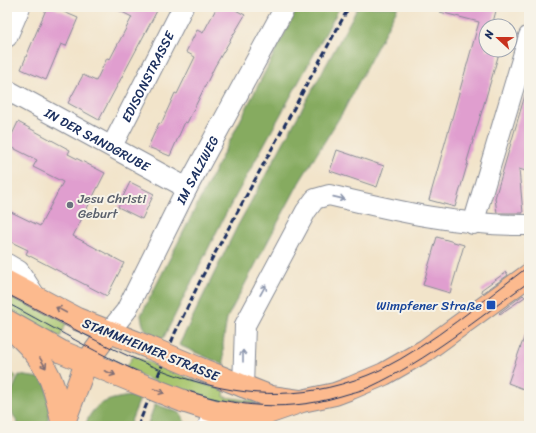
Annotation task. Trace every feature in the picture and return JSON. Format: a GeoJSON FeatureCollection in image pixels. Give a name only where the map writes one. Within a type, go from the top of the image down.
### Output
{"type":"FeatureCollection","features":[{"type":"Feature","properties":{"kind":"main road","name":"STAMMHEIMER STRASSE"},"geometry":{"type":"LineString","coordinates":[[7,321],[62,352],[183,401],[211,419],[259,416],[302,401],[335,394],[384,374],[426,350],[529,275]]}},
{"type":"Feature","properties":{"kind":"main road","name":"STAMMHEIMER STRASSE"},"geometry":{"type":"LineString","coordinates":[[7,282],[77,319],[243,387],[270,397],[302,401]]}},
{"type":"Feature","properties":{"kind":"main road"},"geometry":{"type":"LineString","coordinates":[[7,324],[33,348],[43,362],[57,395],[63,426]]}},
{"type":"Feature","properties":{"kind":"main road"},"geometry":{"type":"LineString","coordinates":[[63,426],[86,363],[109,332]]}},
{"type":"Feature","properties":{"kind":"street"},"geometry":{"type":"LineString","coordinates":[[7,37],[20,7]]}},
{"type":"Feature","properties":{"kind":"street","name":"EDISONSTRASSE"},"geometry":{"type":"LineString","coordinates":[[112,146],[183,7]]}},
{"type":"Feature","properties":{"kind":"street","name":"IM SALZWEG"},"geometry":{"type":"LineString","coordinates":[[109,332],[126,311],[187,188],[284,7]]}},
{"type":"Feature","properties":{"kind":"street"},"geometry":{"type":"LineString","coordinates":[[473,224],[529,36]]}},
{"type":"Feature","properties":{"kind":"street","name":"IN DER SANDGRUBE"},"geometry":{"type":"LineString","coordinates":[[7,90],[187,188]]}},
{"type":"Feature","properties":{"kind":"street"},"geometry":{"type":"LineString","coordinates":[[243,387],[245,325],[306,211],[315,199],[328,195],[434,218],[473,224],[529,225]]}},
{"type":"Feature","properties":{"kind":"street"},"geometry":{"type":"LineString","coordinates":[[7,264],[19,271],[36,297]]}},
{"type":"Feature","properties":{"kind":"green space"},"geometry":{"type":"Polygon","coordinates":[[[298,7],[340,7],[223,219],[163,339],[147,331],[143,325],[141,315],[298,7]]]}},
{"type":"Feature","properties":{"kind":"green space"},"geometry":{"type":"Polygon","coordinates":[[[358,7],[398,7],[343,112],[300,181],[227,318],[223,344],[224,365],[179,345],[237,227],[358,7]]]}},
{"type":"Feature","properties":{"kind":"green space"},"geometry":{"type":"Polygon","coordinates":[[[7,289],[67,322],[60,337],[7,310],[7,289]]]}},
{"type":"Feature","properties":{"kind":"green space"},"geometry":{"type":"Polygon","coordinates":[[[133,356],[209,386],[225,388],[224,397],[254,401],[255,410],[230,410],[125,370],[133,356]]]}},
{"type":"Feature","properties":{"kind":"green space"},"geometry":{"type":"Polygon","coordinates":[[[7,371],[16,376],[7,395],[7,371]]]}},
{"type":"Feature","properties":{"kind":"green space"},"geometry":{"type":"Polygon","coordinates":[[[19,375],[46,379],[49,413],[47,426],[19,426],[7,403],[19,375]]]}},
{"type":"Feature","properties":{"kind":"green space"},"geometry":{"type":"Polygon","coordinates":[[[131,396],[140,399],[129,426],[85,426],[92,412],[102,403],[108,400],[131,396]]]}},
{"type":"Feature","properties":{"kind":"green space"},"geometry":{"type":"Polygon","coordinates":[[[155,404],[180,413],[187,426],[147,426],[155,404]]]}},
{"type":"Feature","properties":{"kind":"building"},"geometry":{"type":"Polygon","coordinates":[[[47,7],[52,7],[78,18],[66,46],[61,44],[46,80],[21,69],[47,7]]]}},
{"type":"Feature","properties":{"kind":"building"},"geometry":{"type":"Polygon","coordinates":[[[112,7],[159,7],[99,120],[68,103],[83,75],[96,81],[107,58],[110,59],[132,17],[112,7]]]}},
{"type":"Feature","properties":{"kind":"building"},"geometry":{"type":"Polygon","coordinates":[[[217,7],[230,7],[245,15],[215,66],[187,123],[185,122],[170,156],[148,147],[159,123],[161,124],[175,93],[177,94],[195,57],[186,52],[197,30],[203,33],[217,7]]]}},
{"type":"Feature","properties":{"kind":"building"},"geometry":{"type":"Polygon","coordinates":[[[441,7],[497,7],[494,18],[478,18],[478,22],[440,12],[441,7]]]}},
{"type":"Feature","properties":{"kind":"building"},"geometry":{"type":"Polygon","coordinates":[[[478,26],[478,58],[498,58],[455,207],[429,200],[478,26]]]}},
{"type":"Feature","properties":{"kind":"building"},"geometry":{"type":"Polygon","coordinates":[[[525,95],[529,96],[529,172],[519,169],[523,213],[497,213],[495,198],[525,95]]]}},
{"type":"Feature","properties":{"kind":"building","name":"Jesu Christi Geburt"},"geometry":{"type":"Polygon","coordinates":[[[18,122],[70,150],[68,154],[105,173],[73,236],[124,263],[107,296],[26,254],[28,250],[7,240],[7,210],[40,226],[63,182],[33,167],[37,160],[7,145],[18,122]]]}},
{"type":"Feature","properties":{"kind":"building"},"geometry":{"type":"Polygon","coordinates":[[[337,150],[384,166],[377,187],[330,171],[337,150]]]}},
{"type":"Feature","properties":{"kind":"building"},"geometry":{"type":"Polygon","coordinates":[[[130,182],[154,194],[142,219],[118,207],[130,182]]]}},
{"type":"Feature","properties":{"kind":"building"},"geometry":{"type":"Polygon","coordinates":[[[437,237],[464,245],[450,293],[423,285],[437,237]]]}},
{"type":"Feature","properties":{"kind":"building"},"geometry":{"type":"Polygon","coordinates":[[[506,272],[508,275],[483,293],[481,290],[506,272]]]}},
{"type":"Feature","properties":{"kind":"building"},"geometry":{"type":"Polygon","coordinates":[[[523,295],[525,297],[500,314],[499,313],[523,295]]]}},
{"type":"Feature","properties":{"kind":"building"},"geometry":{"type":"Polygon","coordinates":[[[527,329],[529,330],[529,391],[508,383],[527,329]]]}},
{"type":"Feature","properties":{"kind":"tram line"},"geometry":{"type":"LineString","coordinates":[[7,294],[97,341],[142,362],[187,379],[233,390],[280,393],[329,387],[380,370],[438,335],[529,266]]}},
{"type":"Feature","properties":{"kind":"tram line"},"geometry":{"type":"LineString","coordinates":[[7,303],[85,346],[167,384],[209,397],[252,405],[296,405],[359,391],[391,376],[432,352],[529,282]]}},
{"type":"Feature","properties":{"kind":"railway"},"geometry":{"type":"LineString","coordinates":[[138,426],[175,333],[202,277],[349,7]]}},
{"type":"Feature","properties":{"kind":"place","name":"Jesu Christi Geburt"},"geometry":{"type":"Point","coordinates":[70,205]}},
{"type":"Feature","properties":{"kind":"place","name":"Wimpfener Straße"},"geometry":{"type":"Point","coordinates":[491,305]}}]}
